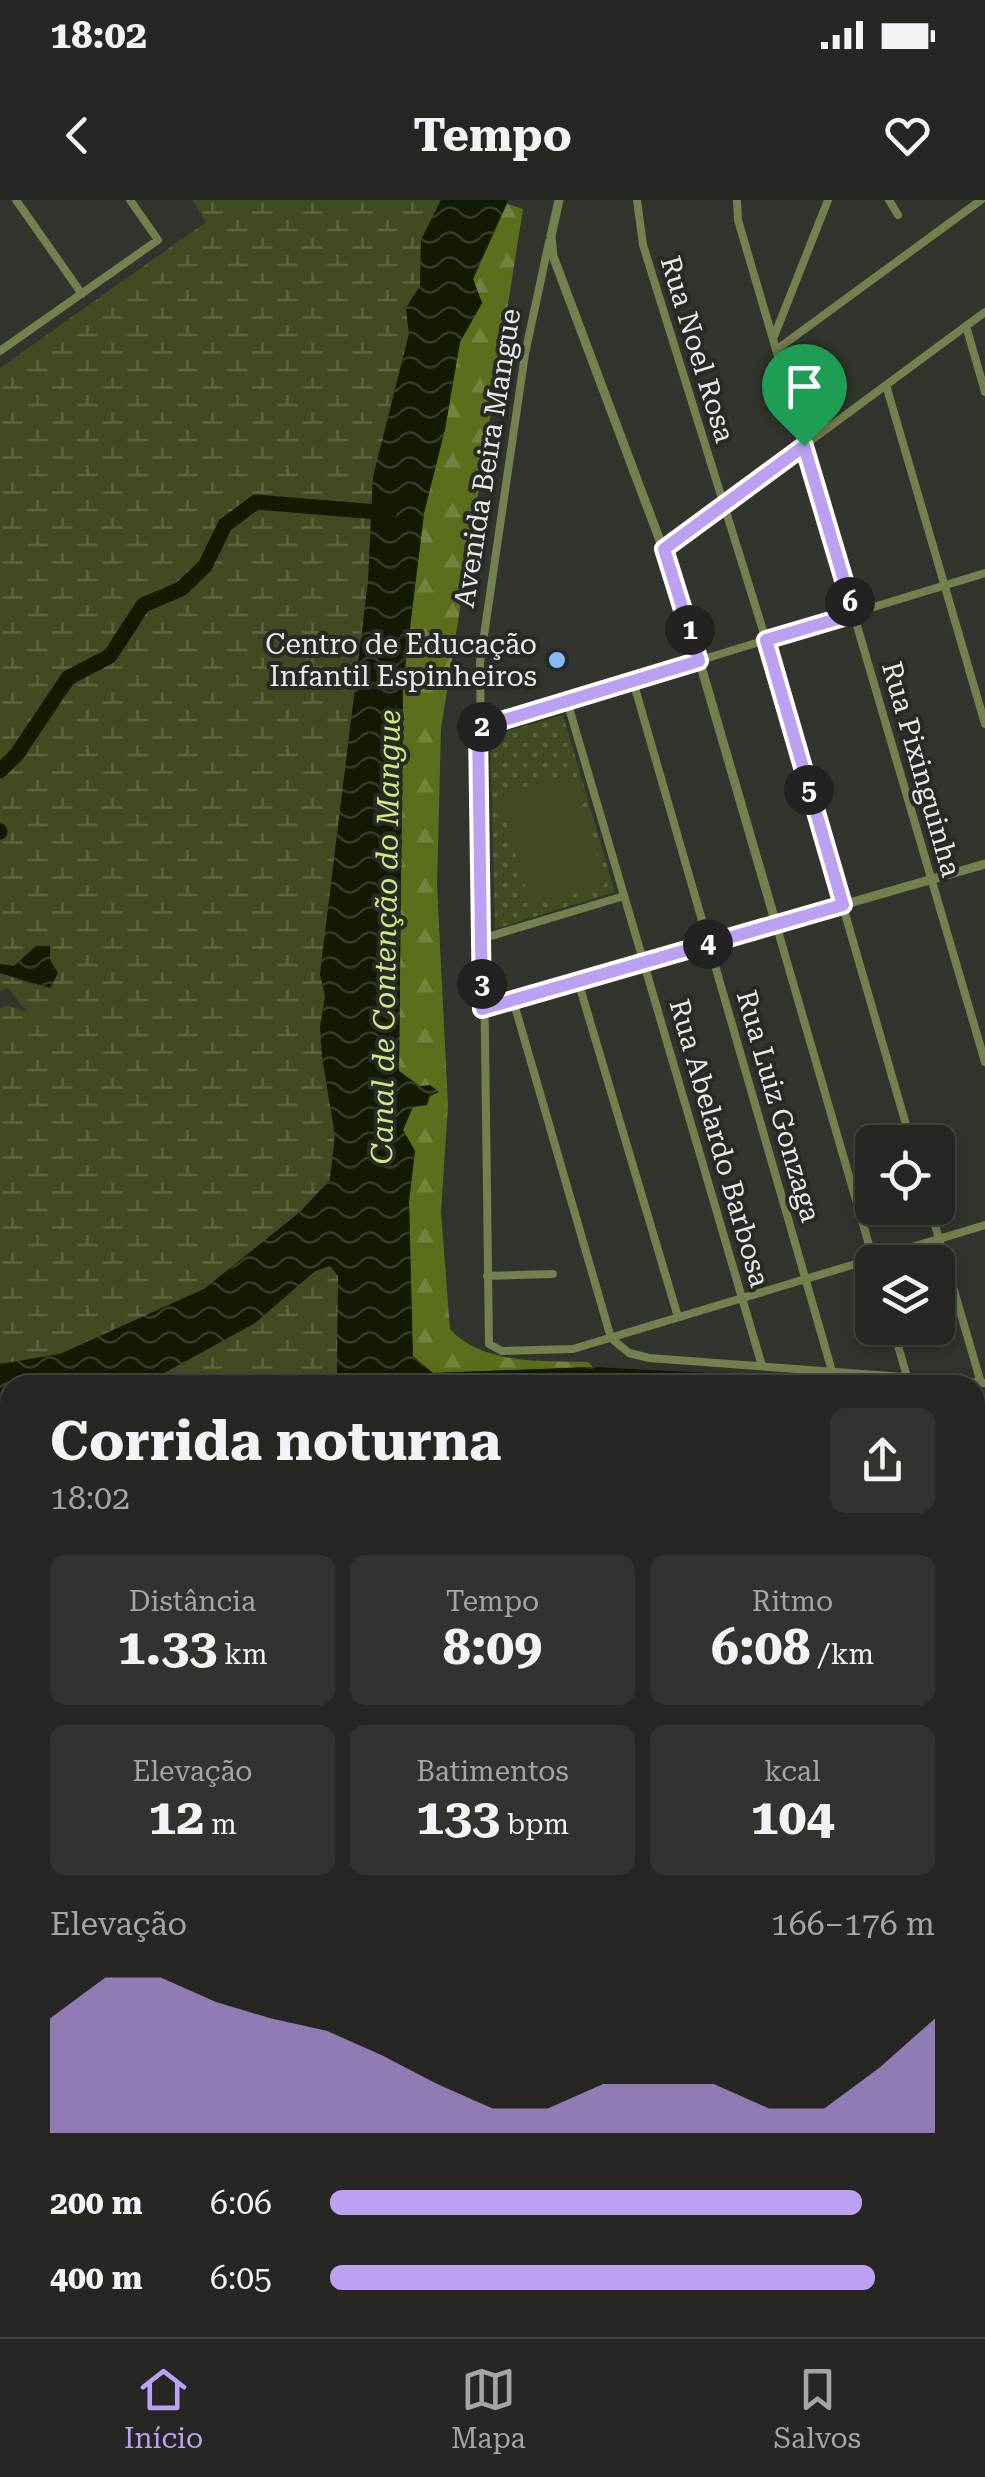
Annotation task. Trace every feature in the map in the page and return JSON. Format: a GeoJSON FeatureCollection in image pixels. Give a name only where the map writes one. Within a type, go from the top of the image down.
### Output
{"type":"FeatureCollection","features":[{"type":"Feature","properties":{"kind":"street"},"geometry":{"type":"LineString","coordinates":[[16,200],[82,294]]}},
{"type":"Feature","properties":{"kind":"street"},"geometry":{"type":"LineString","coordinates":[[0,336],[3,348],[158,240],[130,200]]}},
{"type":"Feature","properties":{"kind":"street"},"geometry":{"type":"LineString","coordinates":[[559,200],[550,236],[553,256],[664,549],[869,1245]]}},
{"type":"Feature","properties":{"kind":"street","name":"Rua Noel Rosa"},"geometry":{"type":"LineString","coordinates":[[638,200],[642,246],[766,640],[907,1125]]}},
{"type":"Feature","properties":{"kind":"street","name":"Rua Pixinguinha"},"geometry":{"type":"LineString","coordinates":[[737,200],[738,220],[985,1062]]}},
{"type":"Feature","properties":{"kind":"street"},"geometry":{"type":"LineString","coordinates":[[773,340],[828,200]]}},
{"type":"Feature","properties":{"kind":"street"},"geometry":{"type":"LineString","coordinates":[[889,200],[898,215]]}},
{"type":"Feature","properties":{"kind":"street"},"geometry":{"type":"LineString","coordinates":[[776,350],[981,200]]}},
{"type":"Feature","properties":{"kind":"street","name":"Avenida Beira Mangue"},"geometry":{"type":"LineString","coordinates":[[550,236],[528,339],[486,591],[478,728],[488,1340],[493,1348],[562,1352],[611,1338]]}},
{"type":"Feature","properties":{"kind":"street"},"geometry":{"type":"LineString","coordinates":[[664,549],[985,312]]}},
{"type":"Feature","properties":{"kind":"street"},"geometry":{"type":"LineString","coordinates":[[966,326],[985,392]]}},
{"type":"Feature","properties":{"kind":"street"},"geometry":{"type":"LineString","coordinates":[[886,385],[985,724]]}},
{"type":"Feature","properties":{"kind":"street"},"geometry":{"type":"LineString","coordinates":[[478,728],[985,573]]}},
{"type":"Feature","properties":{"kind":"street","name":"Rua Luiz Gonzaga"},"geometry":{"type":"LineString","coordinates":[[632,681],[832,1372]]}},
{"type":"Feature","properties":{"kind":"street","name":"Rua Abelardo Barbosa"},"geometry":{"type":"LineString","coordinates":[[567,701],[762,1366]]}},
{"type":"Feature","properties":{"kind":"street"},"geometry":{"type":"LineString","coordinates":[[482,1009],[985,864]]}},
{"type":"Feature","properties":{"kind":"street"},"geometry":{"type":"LineString","coordinates":[[482,939],[624,896]]}},
{"type":"Feature","properties":{"kind":"street"},"geometry":{"type":"LineString","coordinates":[[578,981],[678,1318]]}},
{"type":"Feature","properties":{"kind":"street"},"geometry":{"type":"LineString","coordinates":[[513,1000],[611,1338],[624,1350],[641,1356],[877,1375]]}},
{"type":"Feature","properties":{"kind":"street"},"geometry":{"type":"LineString","coordinates":[[935,1225],[981,1375]]}},
{"type":"Feature","properties":{"kind":"street"},"geometry":{"type":"LineString","coordinates":[[921,1245],[985,1225]]}},
{"type":"Feature","properties":{"kind":"street"},"geometry":{"type":"LineString","coordinates":[[611,1338],[855,1266]]}},
{"type":"Feature","properties":{"kind":"street"},"geometry":{"type":"LineString","coordinates":[[487,1276],[553,1274]]}},
{"type":"Feature","properties":{"kind":"street"},"geometry":{"type":"LineString","coordinates":[[898,1345],[906,1375]]}},
{"type":"Feature","properties":{"kind":"green space"},"geometry":{"type":"Polygon","coordinates":[[[192,200],[441,200],[421,240],[420,286],[406,308],[409,334],[373,477],[368,582],[320,974],[326,996],[322,1057],[335,1135],[330,1180],[300,1212],[205,1289],[60,1354],[0,1364],[0,1008],[6,1005],[27,1012],[8,988],[0,991],[0,973],[35,985],[50,960],[50,947],[36,946],[14,966],[0,964],[0,368],[206,222],[192,200]]]}},
{"type":"Feature","properties":{"kind":"green space"},"geometry":{"type":"Polygon","coordinates":[[[507,204],[523,209],[441,729],[437,885],[448,1105],[441,1212],[450,1329],[463,1341],[496,1355],[533,1361],[588,1362],[593,1367],[433,1373],[413,1356],[412,1348],[409,1201],[415,1151],[403,1130],[420,1087],[399,1072],[403,685],[424,513],[445,429],[460,342],[482,303],[473,279],[507,204]]]}},
{"type":"Feature","properties":{"kind":"green space"},"geometry":{"type":"Polygon","coordinates":[[[563,715],[615,892],[495,929],[490,736],[563,715]]]}},
{"type":"Feature","properties":{"kind":"green space"},"geometry":{"type":"Polygon","coordinates":[[[572,774],[605,885],[531,906],[498,795],[572,774]]]}},
{"type":"Feature","properties":{"kind":"green space"},"geometry":{"type":"Polygon","coordinates":[[[331,1265],[338,1276],[337,1375],[160,1375],[255,1323],[315,1271],[331,1265]]]}},
{"type":"Feature","properties":{"kind":"water","name":"Canal de Contenção do Mangue"},"geometry":{"type":"Polygon","coordinates":[[[441,200],[508,200],[473,279],[482,303],[460,342],[445,429],[424,513],[403,685],[399,1071],[420,1086],[430,1085],[439,1092],[430,1096],[427,1105],[413,1107],[403,1130],[415,1151],[409,1201],[413,1356],[433,1373],[593,1367],[748,1375],[337,1375],[338,1276],[330,1266],[315,1271],[255,1323],[160,1375],[0,1375],[0,1364],[60,1354],[204,1289],[300,1212],[330,1180],[335,1135],[322,1057],[320,1027],[325,996],[320,974],[368,582],[373,477],[409,334],[406,308],[420,286],[421,240],[441,200]]]}},
{"type":"Feature","properties":{"kind":"water"},"geometry":{"type":"Polygon","coordinates":[[[36,946],[50,946],[50,960],[58,973],[50,988],[0,973],[0,964],[14,966],[36,946]]]}},
{"type":"Feature","properties":{"kind":"waterway"},"geometry":{"type":"LineString","coordinates":[[0,771],[17,754],[68,678],[110,656],[143,605],[181,589],[205,566],[225,525],[256,502],[389,513]]}},
{"type":"Feature","properties":{"kind":"place","name":"Centro de Educação Infantil Espinheiros"},"geometry":{"type":"Point","coordinates":[557,660]}},
{"type":"Feature","properties":{"kind":"route"},"geometry":{"type":"LineString","coordinates":[[804,446],[854,614],[766,640],[843,905],[482,1009],[478,728],[699,661],[664,549],[804,446]]}}]}
